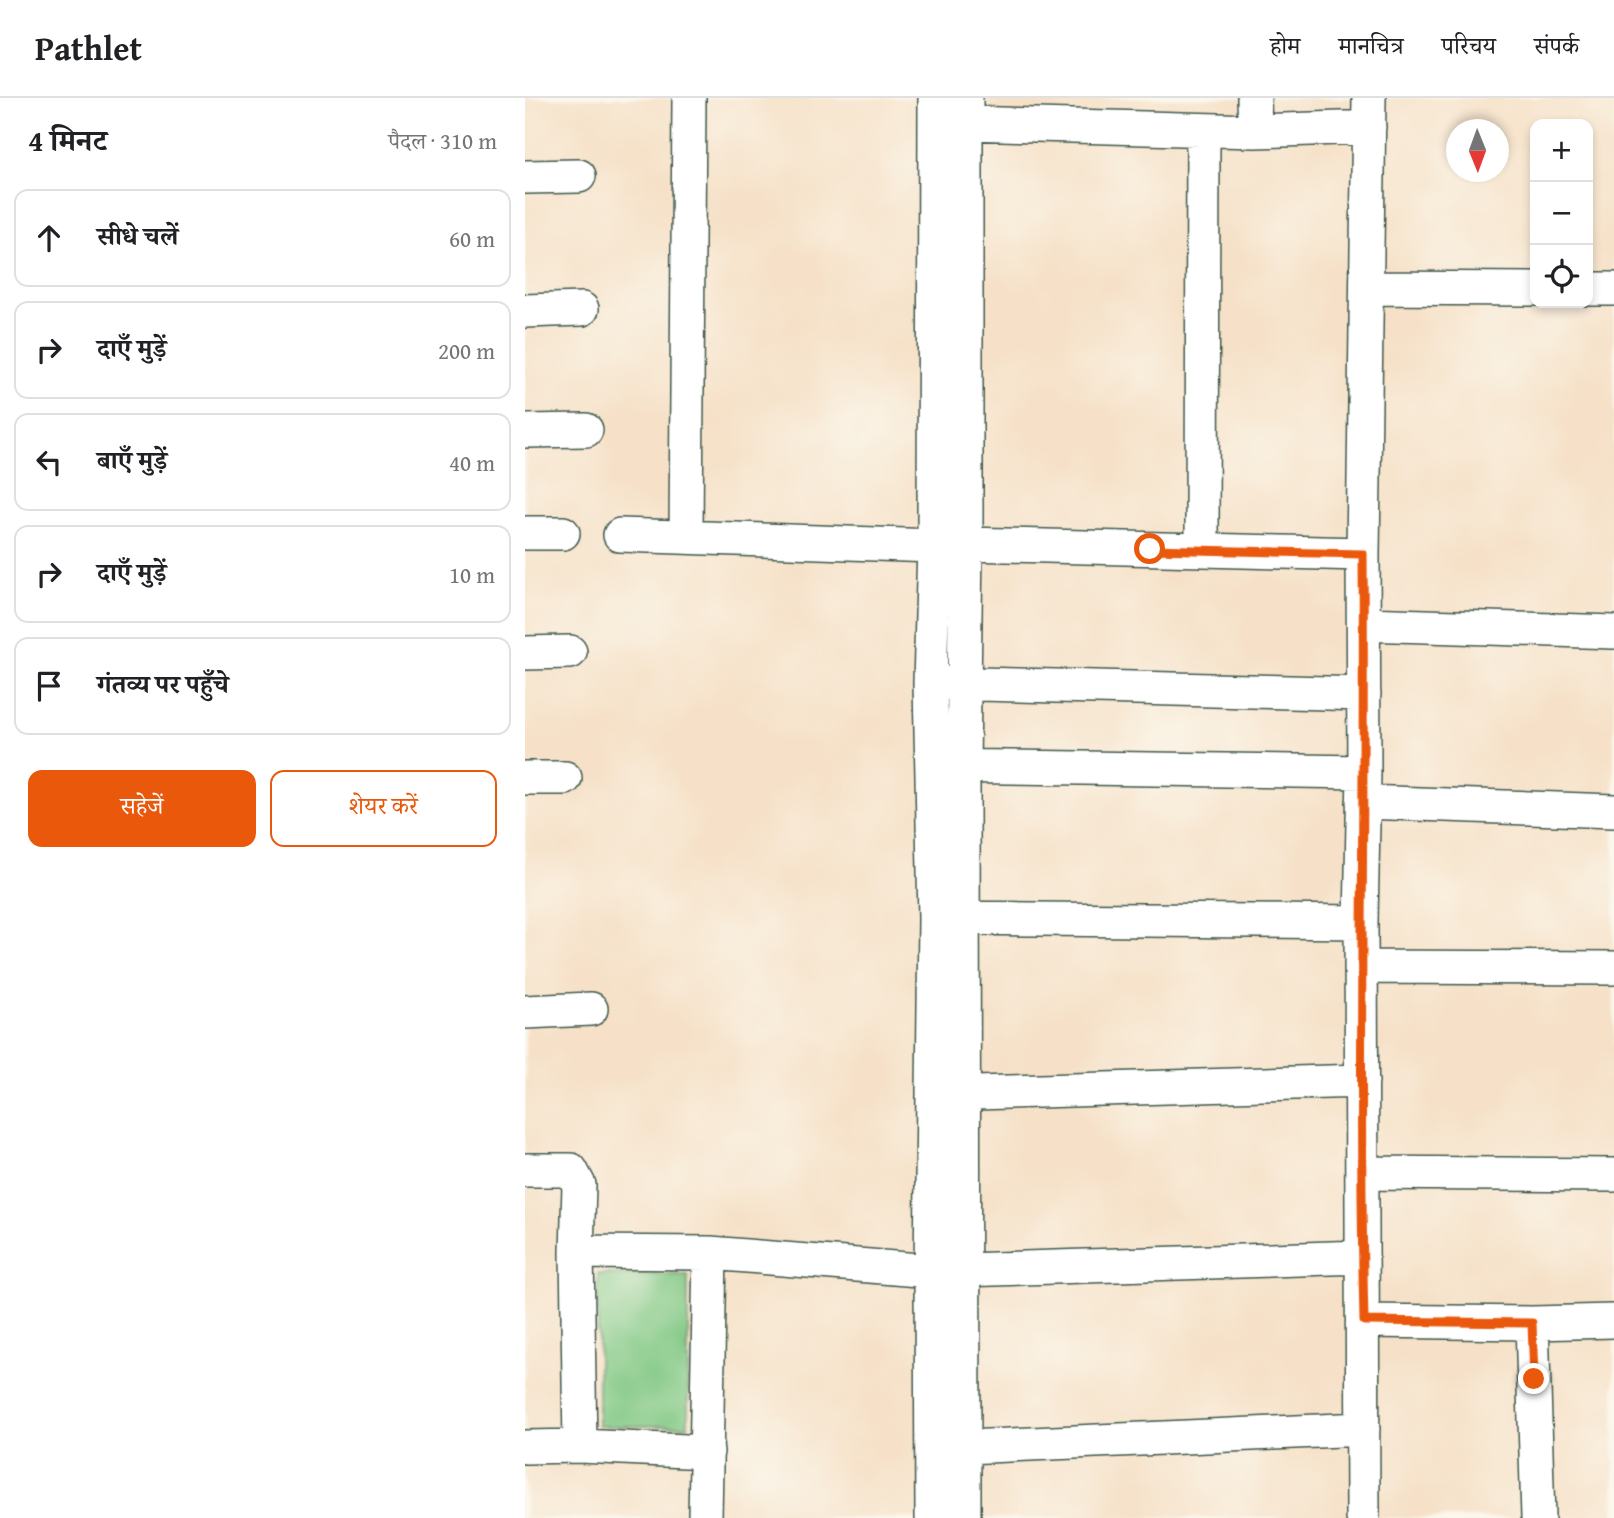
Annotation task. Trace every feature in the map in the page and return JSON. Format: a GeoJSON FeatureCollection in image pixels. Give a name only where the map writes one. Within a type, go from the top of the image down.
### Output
{"type":"FeatureCollection","features":[{"type":"Feature","properties":{"kind":"street"},"geometry":{"type":"LineString","coordinates":[[686,537],[689,98]]}},
{"type":"Feature","properties":{"kind":"street"},"geometry":{"type":"LineString","coordinates":[[1254,98],[1255,131]]}},
{"type":"Feature","properties":{"kind":"street"},"geometry":{"type":"LineString","coordinates":[[950,111],[1203,130],[1255,131],[1369,112],[1361,922],[1363,1518]]}},
{"type":"Feature","properties":{"kind":"street"},"geometry":{"type":"LineString","coordinates":[[947,766],[965,684],[966,544],[950,111]]}},
{"type":"Feature","properties":{"kind":"street"},"geometry":{"type":"LineString","coordinates":[[950,111],[930,683],[947,766],[948,1271],[964,1447],[964,1518]]}},
{"type":"Feature","properties":{"kind":"street"},"geometry":{"type":"LineString","coordinates":[[1202,550],[1203,130]]}},
{"type":"Feature","properties":{"kind":"street"},"geometry":{"type":"LineString","coordinates":[[525,177],[579,176]]}},
{"type":"Feature","properties":{"kind":"street"},"geometry":{"type":"LineString","coordinates":[[1368,288],[1530,289]]}},
{"type":"Feature","properties":{"kind":"street"},"geometry":{"type":"LineString","coordinates":[[1593,289],[1614,289]]}},
{"type":"Feature","properties":{"kind":"street"},"geometry":{"type":"LineString","coordinates":[[525,311],[582,309]]}},
{"type":"Feature","properties":{"kind":"street"},"geometry":{"type":"LineString","coordinates":[[525,430],[586,430]]}},
{"type":"Feature","properties":{"kind":"street"},"geometry":{"type":"LineString","coordinates":[[525,533],[563,533]]}},
{"type":"Feature","properties":{"kind":"street"},"geometry":{"type":"LineString","coordinates":[[620,535],[1363,554]]}},
{"type":"Feature","properties":{"kind":"street"},"geometry":{"type":"LineString","coordinates":[[1363,624],[1614,632]]}},
{"type":"Feature","properties":{"kind":"street"},"geometry":{"type":"LineString","coordinates":[[525,653],[570,652]]}},
{"type":"Feature","properties":{"kind":"street"},"geometry":{"type":"LineString","coordinates":[[930,683],[1364,694]]}},
{"type":"Feature","properties":{"kind":"street"},"geometry":{"type":"LineString","coordinates":[[947,766],[1364,787],[1614,811]]}},
{"type":"Feature","properties":{"kind":"street"},"geometry":{"type":"LineString","coordinates":[[525,778],[565,778]]}},
{"type":"Feature","properties":{"kind":"street"},"geometry":{"type":"LineString","coordinates":[[949,918],[1361,922]]}},
{"type":"Feature","properties":{"kind":"street"},"geometry":{"type":"LineString","coordinates":[[1361,967],[1614,968]]}},
{"type":"Feature","properties":{"kind":"street"},"geometry":{"type":"LineString","coordinates":[[525,1012],[591,1009]]}},
{"type":"Feature","properties":{"kind":"street"},"geometry":{"type":"LineString","coordinates":[[948,1093],[1361,1082]]}},
{"type":"Feature","properties":{"kind":"street"},"geometry":{"type":"LineString","coordinates":[[525,1170],[571,1170],[579,1185],[577,1252],[580,1446]]}},
{"type":"Feature","properties":{"kind":"street"},"geometry":{"type":"LineString","coordinates":[[1362,1173],[1614,1175]]}},
{"type":"Feature","properties":{"kind":"street"},"geometry":{"type":"LineString","coordinates":[[577,1252],[710,1253],[948,1271],[1362,1257]]}},
{"type":"Feature","properties":{"kind":"street"},"geometry":{"type":"LineString","coordinates":[[705,1518],[710,1253]]}},
{"type":"Feature","properties":{"kind":"street"},"geometry":{"type":"LineString","coordinates":[[932,1518],[931,1449],[948,1271]]}},
{"type":"Feature","properties":{"kind":"street"},"geometry":{"type":"LineString","coordinates":[[1364,1321],[1614,1321]]}},
{"type":"Feature","properties":{"kind":"street"},"geometry":{"type":"LineString","coordinates":[[1532,1323],[1538,1518]]}},
{"type":"Feature","properties":{"kind":"street"},"geometry":{"type":"LineString","coordinates":[[931,1449],[1363,1429]]}},
{"type":"Feature","properties":{"kind":"street"},"geometry":{"type":"LineString","coordinates":[[525,1447],[580,1446],[706,1452]]}},
{"type":"Feature","properties":{"kind":"green space"},"geometry":{"type":"Polygon","coordinates":[[[598,1274],[688,1275],[688,1426],[598,1426],[598,1274]]]}},
{"type":"Feature","properties":{"kind":"route"},"geometry":{"type":"LineString","coordinates":[[1150,549],[1363,554],[1361,967],[1364,1321],[1532,1323],[1534,1379]]}}]}
